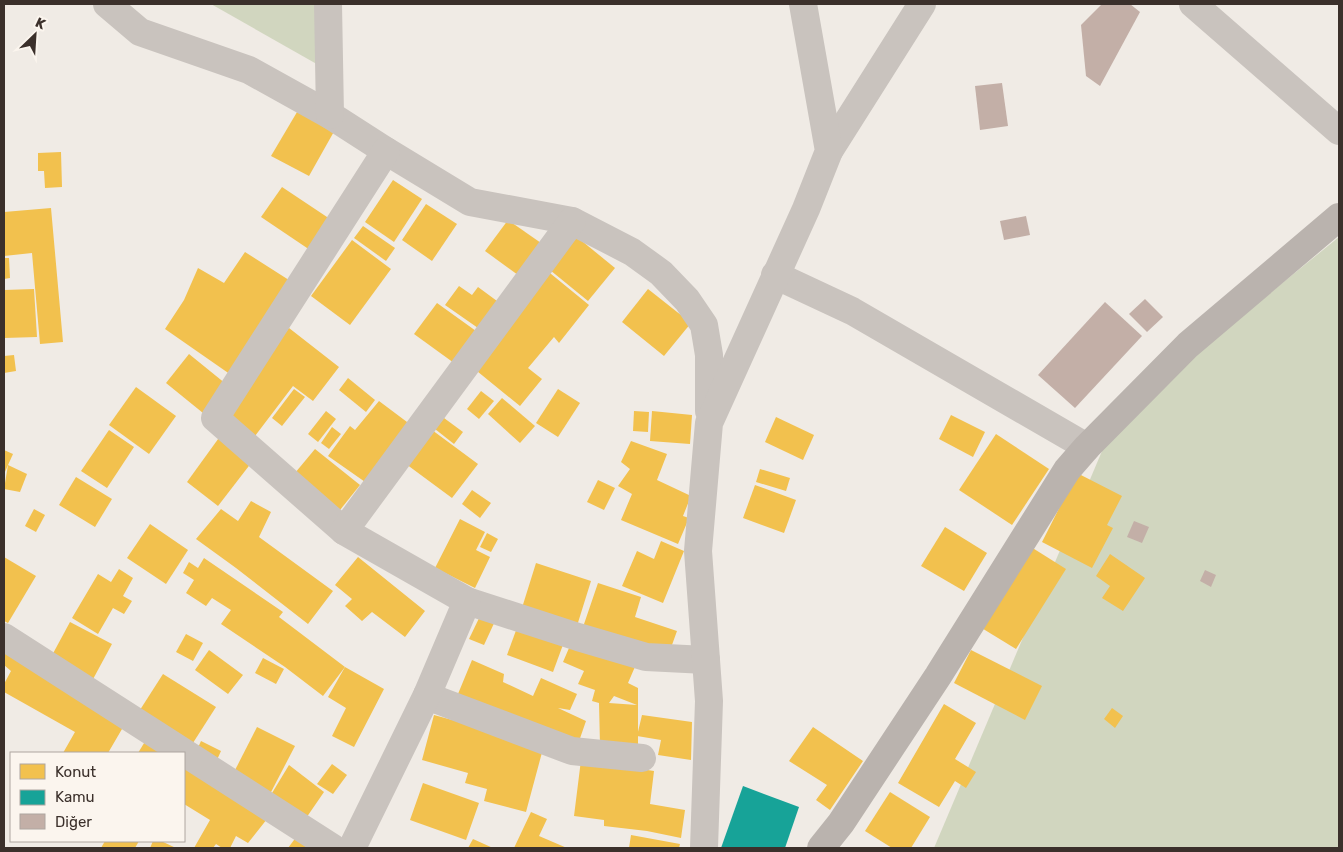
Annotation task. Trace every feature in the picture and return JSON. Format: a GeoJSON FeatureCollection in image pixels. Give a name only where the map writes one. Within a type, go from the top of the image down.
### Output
{"type":"FeatureCollection","features":[{"type":"Feature","properties":{"kind":"street"},"geometry":{"type":"LineString","coordinates":[[107,4],[140,32],[249,70],[330,115],[386,152],[470,202],[572,221],[632,252],[661,273],[687,300],[704,325],[710,356],[709,423],[698,551],[709,701],[704,848]]}},
{"type":"Feature","properties":{"kind":"street"},"geometry":{"type":"LineString","coordinates":[[328,4],[330,115]]}},
{"type":"Feature","properties":{"kind":"street"},"geometry":{"type":"LineString","coordinates":[[803,4],[829,152]]}},
{"type":"Feature","properties":{"kind":"street"},"geometry":{"type":"LineString","coordinates":[[709,423],[806,209],[829,152],[922,4]]}},
{"type":"Feature","properties":{"kind":"street"},"geometry":{"type":"LineString","coordinates":[[1193,4],[1339,130]]}},
{"type":"Feature","properties":{"kind":"street"},"geometry":{"type":"LineString","coordinates":[[386,152],[215,418],[344,531],[467,602],[578,638],[646,657],[706,660]]}},
{"type":"Feature","properties":{"kind":"street"},"geometry":{"type":"LineString","coordinates":[[821,848],[841,823],[938,676],[1067,470],[1087,447],[1188,345],[1339,217]]}},
{"type":"Feature","properties":{"kind":"street"},"geometry":{"type":"LineString","coordinates":[[344,531],[572,221]]}},
{"type":"Feature","properties":{"kind":"street"},"geometry":{"type":"LineString","coordinates":[[775,275],[852,311],[1087,447]]}},
{"type":"Feature","properties":{"kind":"street"},"geometry":{"type":"LineString","coordinates":[[352,848],[427,695],[467,602]]}},
{"type":"Feature","properties":{"kind":"street"},"geometry":{"type":"LineString","coordinates":[[4,637],[183,752]]}},
{"type":"Feature","properties":{"kind":"street"},"geometry":{"type":"LineString","coordinates":[[427,695],[572,751],[642,758]]}},
{"type":"Feature","properties":{"kind":"street"},"geometry":{"type":"LineString","coordinates":[[185,753],[333,848]]}},
{"type":"Feature","properties":{"kind":"green space"},"geometry":{"type":"Polygon","coordinates":[[[211,4],[328,4],[329,71],[211,4]]]}},
{"type":"Feature","properties":{"kind":"green space"},"geometry":{"type":"Polygon","coordinates":[[[1339,237],[1339,848],[934,848],[1116,418],[1339,237]]]}},
{"type":"Feature","properties":{"kind":"building: Konut"},"geometry":{"type":"Polygon","coordinates":[[[300,107],[336,128],[309,176],[271,156],[300,107]]]}},
{"type":"Feature","properties":{"kind":"building: Konut"},"geometry":{"type":"Polygon","coordinates":[[[61,152],[62,187],[45,188],[44,171],[38,171],[38,153],[61,152]]]}},
{"type":"Feature","properties":{"kind":"building: Konut"},"geometry":{"type":"Polygon","coordinates":[[[393,180],[422,199],[394,242],[365,222],[393,180]]]}},
{"type":"Feature","properties":{"kind":"building: Konut"},"geometry":{"type":"Polygon","coordinates":[[[282,187],[330,219],[310,250],[261,217],[282,187]]]}},
{"type":"Feature","properties":{"kind":"building: Konut"},"geometry":{"type":"Polygon","coordinates":[[[426,204],[457,224],[432,261],[402,240],[426,204]]]}},
{"type":"Feature","properties":{"kind":"building: Konut"},"geometry":{"type":"Polygon","coordinates":[[[51,208],[63,342],[40,344],[32,253],[4,256],[4,212],[51,208]]]}},
{"type":"Feature","properties":{"kind":"building: Konut"},"geometry":{"type":"Polygon","coordinates":[[[508,220],[541,243],[518,275],[485,251],[508,220]]]}},
{"type":"Feature","properties":{"kind":"building: Konut"},"geometry":{"type":"Polygon","coordinates":[[[363,226],[395,248],[386,261],[354,238],[363,226]]]}},
{"type":"Feature","properties":{"kind":"building: Konut"},"geometry":{"type":"Polygon","coordinates":[[[577,237],[615,268],[588,301],[550,270],[577,237]]]}},
{"type":"Feature","properties":{"kind":"building: Konut"},"geometry":{"type":"Polygon","coordinates":[[[352,240],[391,269],[350,325],[311,296],[352,240]]]}},
{"type":"Feature","properties":{"kind":"building: Konut"},"geometry":{"type":"Polygon","coordinates":[[[245,252],[292,282],[234,377],[165,329],[184,300],[198,268],[224,283],[245,252]]]}},
{"type":"Feature","properties":{"kind":"building: Konut"},"geometry":{"type":"Polygon","coordinates":[[[4,258],[9,258],[10,278],[4,279],[4,258]]]}},
{"type":"Feature","properties":{"kind":"building: Konut"},"geometry":{"type":"Polygon","coordinates":[[[545,269],[589,305],[559,343],[554,337],[528,368],[542,379],[520,406],[472,367],[545,269]]]}},
{"type":"Feature","properties":{"kind":"building: Konut"},"geometry":{"type":"Polygon","coordinates":[[[459,286],[472,295],[478,287],[497,301],[478,328],[445,305],[459,286]]]}},
{"type":"Feature","properties":{"kind":"building: Konut"},"geometry":{"type":"Polygon","coordinates":[[[34,289],[37,337],[4,338],[4,290],[34,289]]]}},
{"type":"Feature","properties":{"kind":"building: Konut"},"geometry":{"type":"Polygon","coordinates":[[[648,289],[691,323],[664,356],[622,322],[648,289]]]}},
{"type":"Feature","properties":{"kind":"building: Konut"},"geometry":{"type":"Polygon","coordinates":[[[437,303],[476,331],[454,363],[414,334],[437,303]]]}},
{"type":"Feature","properties":{"kind":"building: Konut"},"geometry":{"type":"Polygon","coordinates":[[[289,328],[339,367],[313,401],[293,386],[255,436],[224,413],[289,328]]]}},
{"type":"Feature","properties":{"kind":"building: Konut"},"geometry":{"type":"Polygon","coordinates":[[[189,354],[226,384],[203,413],[166,383],[189,354]]]}},
{"type":"Feature","properties":{"kind":"building: Konut"},"geometry":{"type":"Polygon","coordinates":[[[14,355],[16,371],[4,373],[4,356],[14,355]]]}},
{"type":"Feature","properties":{"kind":"building: Konut"},"geometry":{"type":"Polygon","coordinates":[[[348,378],[375,400],[366,412],[339,390],[348,378]]]}},
{"type":"Feature","properties":{"kind":"building: Konut"},"geometry":{"type":"Polygon","coordinates":[[[136,387],[176,416],[149,454],[109,425],[136,387]]]}},
{"type":"Feature","properties":{"kind":"building: Konut"},"geometry":{"type":"Polygon","coordinates":[[[294,389],[305,397],[282,426],[272,418],[294,389]]]}},
{"type":"Feature","properties":{"kind":"building: Konut"},"geometry":{"type":"Polygon","coordinates":[[[558,389],[580,403],[558,437],[536,423],[558,389]]]}},
{"type":"Feature","properties":{"kind":"building: Konut"},"geometry":{"type":"Polygon","coordinates":[[[481,391],[494,401],[479,419],[467,409],[481,391]]]}},
{"type":"Feature","properties":{"kind":"building: Konut"},"geometry":{"type":"Polygon","coordinates":[[[502,398],[535,426],[520,443],[488,414],[502,398]]]}},
{"type":"Feature","properties":{"kind":"building: Konut"},"geometry":{"type":"Polygon","coordinates":[[[379,401],[411,425],[368,484],[328,456],[350,426],[355,430],[379,401]]]}},
{"type":"Feature","properties":{"kind":"building: Konut"},"geometry":{"type":"Polygon","coordinates":[[[326,411],[336,419],[318,442],[308,434],[326,411]]]}},
{"type":"Feature","properties":{"kind":"building: Konut"},"geometry":{"type":"Polygon","coordinates":[[[634,411],[649,412],[648,432],[633,431],[634,411]]]}},
{"type":"Feature","properties":{"kind":"building: Konut"},"geometry":{"type":"Polygon","coordinates":[[[652,411],[692,415],[690,444],[650,441],[652,411]]]}},
{"type":"Feature","properties":{"kind":"building: Konut"},"geometry":{"type":"Polygon","coordinates":[[[951,415],[985,432],[973,457],[939,439],[951,415]]]}},
{"type":"Feature","properties":{"kind":"building: Konut"},"geometry":{"type":"Polygon","coordinates":[[[776,417],[814,435],[803,460],[765,442],[776,417]]]}},
{"type":"Feature","properties":{"kind":"building: Konut"},"geometry":{"type":"Polygon","coordinates":[[[444,418],[463,432],[454,444],[435,429],[444,418]]]}},
{"type":"Feature","properties":{"kind":"building: Konut"},"geometry":{"type":"Polygon","coordinates":[[[332,427],[341,434],[329,449],[321,443],[332,427]]]}},
{"type":"Feature","properties":{"kind":"building: Konut"},"geometry":{"type":"Polygon","coordinates":[[[109,430],[134,447],[107,488],[81,471],[109,430]]]}},
{"type":"Feature","properties":{"kind":"building: Konut"},"geometry":{"type":"Polygon","coordinates":[[[432,430],[478,464],[452,498],[406,464],[432,430]]]}},
{"type":"Feature","properties":{"kind":"building: Konut"},"geometry":{"type":"Polygon","coordinates":[[[996,434],[1049,469],[1012,525],[959,490],[996,434]]]}},
{"type":"Feature","properties":{"kind":"building: Konut"},"geometry":{"type":"Polygon","coordinates":[[[221,435],[255,458],[218,506],[187,482],[221,435]]]}},
{"type":"Feature","properties":{"kind":"building: Konut"},"geometry":{"type":"Polygon","coordinates":[[[631,441],[667,454],[657,480],[691,496],[683,516],[689,518],[678,544],[621,520],[632,494],[618,486],[630,469],[621,462],[631,441]]]}},
{"type":"Feature","properties":{"kind":"building: Konut"},"geometry":{"type":"Polygon","coordinates":[[[315,449],[360,485],[340,510],[295,473],[315,449]]]}},
{"type":"Feature","properties":{"kind":"building: Konut"},"geometry":{"type":"Polygon","coordinates":[[[4,450],[13,454],[4,474],[4,450]]]}},
{"type":"Feature","properties":{"kind":"building: Konut"},"geometry":{"type":"Polygon","coordinates":[[[8,465],[27,474],[20,492],[4,489],[8,465]]]}},
{"type":"Feature","properties":{"kind":"building: Konut"},"geometry":{"type":"Polygon","coordinates":[[[760,469],[790,478],[786,491],[756,482],[760,469]]]}},
{"type":"Feature","properties":{"kind":"building: Konut"},"geometry":{"type":"Polygon","coordinates":[[[1077,473],[1122,496],[1107,525],[1113,528],[1092,568],[1042,542],[1077,473]]]}},
{"type":"Feature","properties":{"kind":"building: Konut"},"geometry":{"type":"Polygon","coordinates":[[[76,477],[112,499],[95,527],[59,505],[76,477]]]}},
{"type":"Feature","properties":{"kind":"building: Konut"},"geometry":{"type":"Polygon","coordinates":[[[598,480],[615,488],[604,510],[587,502],[598,480]]]}},
{"type":"Feature","properties":{"kind":"building: Konut"},"geometry":{"type":"Polygon","coordinates":[[[755,485],[796,500],[784,533],[743,518],[755,485]]]}},
{"type":"Feature","properties":{"kind":"building: Konut"},"geometry":{"type":"Polygon","coordinates":[[[472,490],[491,503],[480,518],[462,504],[472,490]]]}},
{"type":"Feature","properties":{"kind":"building: Konut"},"geometry":{"type":"Polygon","coordinates":[[[251,501],[271,512],[259,537],[333,591],[308,624],[196,539],[221,509],[238,521],[251,501]]]}},
{"type":"Feature","properties":{"kind":"building: Konut"},"geometry":{"type":"Polygon","coordinates":[[[34,509],[45,515],[36,532],[25,526],[34,509]]]}},
{"type":"Feature","properties":{"kind":"building: Konut"},"geometry":{"type":"Polygon","coordinates":[[[460,519],[485,532],[476,550],[490,557],[475,588],[435,568],[460,519]]]}},
{"type":"Feature","properties":{"kind":"building: Konut"},"geometry":{"type":"Polygon","coordinates":[[[150,524],[188,550],[166,584],[127,558],[150,524]]]}},
{"type":"Feature","properties":{"kind":"building: Konut"},"geometry":{"type":"Polygon","coordinates":[[[945,527],[987,553],[964,591],[921,566],[945,527]]]}},
{"type":"Feature","properties":{"kind":"building: Konut"},"geometry":{"type":"Polygon","coordinates":[[[487,533],[498,539],[491,552],[480,547],[487,533]]]}},
{"type":"Feature","properties":{"kind":"building: Konut"},"geometry":{"type":"Polygon","coordinates":[[[661,541],[684,551],[663,603],[622,586],[637,551],[654,559],[661,541]]]}},
{"type":"Feature","properties":{"kind":"building: Konut"},"geometry":{"type":"Polygon","coordinates":[[[1031,547],[1066,569],[1016,649],[980,627],[1031,547]]]}},
{"type":"Feature","properties":{"kind":"building: Konut"},"geometry":{"type":"Polygon","coordinates":[[[1110,554],[1145,578],[1123,611],[1102,598],[1110,586],[1096,576],[1110,554]]]}},
{"type":"Feature","properties":{"kind":"building: Konut"},"geometry":{"type":"Polygon","coordinates":[[[4,557],[36,576],[8,623],[4,621],[4,557]]]}},
{"type":"Feature","properties":{"kind":"building: Konut"},"geometry":{"type":"Polygon","coordinates":[[[358,557],[425,611],[405,637],[372,612],[362,621],[345,606],[352,599],[335,585],[358,557]]]}},
{"type":"Feature","properties":{"kind":"building: Konut"},"geometry":{"type":"Polygon","coordinates":[[[204,558],[283,612],[279,617],[345,667],[323,696],[285,667],[221,624],[231,610],[212,598],[206,606],[186,593],[194,580],[183,573],[189,562],[198,568],[204,558]]]}},
{"type":"Feature","properties":{"kind":"building: Konut"},"geometry":{"type":"Polygon","coordinates":[[[536,563],[591,581],[576,629],[521,611],[536,563]]]}},
{"type":"Feature","properties":{"kind":"building: Konut"},"geometry":{"type":"Polygon","coordinates":[[[119,569],[133,578],[123,596],[132,601],[124,614],[113,608],[98,634],[72,618],[98,574],[111,582],[119,569]]]}},
{"type":"Feature","properties":{"kind":"building: Konut"},"geometry":{"type":"Polygon","coordinates":[[[598,583],[641,597],[635,617],[677,631],[668,656],[583,627],[598,583]]]}},
{"type":"Feature","properties":{"kind":"building: Konut"},"geometry":{"type":"Polygon","coordinates":[[[482,612],[496,619],[484,645],[469,639],[482,612]]]}},
{"type":"Feature","properties":{"kind":"building: Konut"},"geometry":{"type":"Polygon","coordinates":[[[70,622],[112,644],[92,681],[50,659],[70,622]]]}},
{"type":"Feature","properties":{"kind":"building: Konut"},"geometry":{"type":"Polygon","coordinates":[[[518,625],[564,642],[553,672],[507,655],[518,625]]]}},
{"type":"Feature","properties":{"kind":"building: Konut"},"geometry":{"type":"Polygon","coordinates":[[[186,634],[203,643],[193,661],[176,652],[186,634]]]}},
{"type":"Feature","properties":{"kind":"building: Konut"},"geometry":{"type":"Polygon","coordinates":[[[572,641],[637,662],[628,683],[638,688],[638,749],[600,745],[599,703],[592,701],[595,690],[578,684],[584,671],[563,662],[572,641]],[[614,696],[609,703],[637,705],[614,696]]]}},
{"type":"Feature","properties":{"kind":"building: Konut"},"geometry":{"type":"Polygon","coordinates":[[[209,650],[243,675],[228,694],[195,670],[209,650]]]}},
{"type":"Feature","properties":{"kind":"building: Konut"},"geometry":{"type":"Polygon","coordinates":[[[971,650],[1042,686],[1025,720],[954,683],[971,650]]]}},
{"type":"Feature","properties":{"kind":"building: Konut"},"geometry":{"type":"Polygon","coordinates":[[[4,651],[129,717],[109,752],[64,752],[75,732],[4,692],[4,684],[11,671],[4,665],[4,651]]]}},
{"type":"Feature","properties":{"kind":"building: Konut"},"geometry":{"type":"Polygon","coordinates":[[[263,658],[284,669],[276,684],[255,673],[263,658]]]}},
{"type":"Feature","properties":{"kind":"building: Konut"},"geometry":{"type":"Polygon","coordinates":[[[472,660],[504,674],[503,682],[533,696],[541,678],[577,694],[570,710],[558,708],[586,721],[577,747],[453,706],[472,660]]]}},
{"type":"Feature","properties":{"kind":"building: Konut"},"geometry":{"type":"Polygon","coordinates":[[[345,667],[384,689],[354,747],[332,736],[346,708],[328,697],[345,667]]]}},
{"type":"Feature","properties":{"kind":"building: Konut"},"geometry":{"type":"Polygon","coordinates":[[[163,674],[216,707],[191,746],[138,713],[163,674]]]}},
{"type":"Feature","properties":{"kind":"building: Konut"},"geometry":{"type":"Polygon","coordinates":[[[944,704],[976,723],[955,759],[976,772],[966,788],[955,781],[939,807],[898,783],[944,704]]]}},
{"type":"Feature","properties":{"kind":"building: Konut"},"geometry":{"type":"Polygon","coordinates":[[[1112,708],[1123,716],[1115,728],[1104,719],[1112,708]]]}},
{"type":"Feature","properties":{"kind":"building: Konut"},"geometry":{"type":"Polygon","coordinates":[[[434,715],[544,745],[526,812],[484,801],[487,789],[465,783],[468,773],[422,760],[434,715]]]}},
{"type":"Feature","properties":{"kind":"building: Konut"},"geometry":{"type":"Polygon","coordinates":[[[642,715],[692,722],[691,760],[658,755],[661,740],[637,736],[642,715]]]}},
{"type":"Feature","properties":{"kind":"building: Konut"},"geometry":{"type":"Polygon","coordinates":[[[257,727],[295,746],[270,794],[232,776],[257,727]]]}},
{"type":"Feature","properties":{"kind":"building: Konut"},"geometry":{"type":"Polygon","coordinates":[[[813,727],[863,761],[830,810],[816,800],[827,785],[789,761],[813,727]]]}},
{"type":"Feature","properties":{"kind":"building: Konut"},"geometry":{"type":"Polygon","coordinates":[[[149,735],[175,752],[139,752],[149,735]]]}},
{"type":"Feature","properties":{"kind":"building: Konut"},"geometry":{"type":"Polygon","coordinates":[[[201,741],[221,751],[216,762],[196,752],[201,741]]]}},
{"type":"Feature","properties":{"kind":"building: Konut"},"geometry":{"type":"Polygon","coordinates":[[[581,760],[654,771],[650,804],[685,810],[681,838],[647,831],[604,826],[604,820],[574,816],[581,760]]]}},
{"type":"Feature","properties":{"kind":"building: Konut"},"geometry":{"type":"Polygon","coordinates":[[[332,764],[347,775],[333,794],[317,784],[332,764]]]}},
{"type":"Feature","properties":{"kind":"building: Konut"},"geometry":{"type":"Polygon","coordinates":[[[289,765],[324,792],[302,824],[269,798],[289,765]]]}},
{"type":"Feature","properties":{"kind":"building: Konut"},"geometry":{"type":"Polygon","coordinates":[[[185,769],[271,814],[248,843],[236,836],[230,848],[222,848],[216,844],[213,848],[194,848],[210,820],[185,805],[185,769]]]}},
{"type":"Feature","properties":{"kind":"building: Konut"},"geometry":{"type":"Polygon","coordinates":[[[423,783],[479,803],[466,840],[410,820],[423,783]]]}},
{"type":"Feature","properties":{"kind":"building: Konut"},"geometry":{"type":"Polygon","coordinates":[[[890,792],[930,817],[911,848],[892,848],[865,831],[890,792]]]}},
{"type":"Feature","properties":{"kind":"building: Konut"},"geometry":{"type":"Polygon","coordinates":[[[531,812],[547,819],[539,836],[567,848],[514,848],[531,812]]]}},
{"type":"Feature","properties":{"kind":"building: Konut"},"geometry":{"type":"Polygon","coordinates":[[[631,835],[680,844],[679,848],[629,848],[631,835]]]}},
{"type":"Feature","properties":{"kind":"building: Konut"},"geometry":{"type":"Polygon","coordinates":[[[297,836],[314,848],[288,848],[297,836]]]}},
{"type":"Feature","properties":{"kind":"building: Konut"},"geometry":{"type":"Polygon","coordinates":[[[473,839],[493,848],[468,848],[473,839]]]}},
{"type":"Feature","properties":{"kind":"building: Konut"},"geometry":{"type":"Polygon","coordinates":[[[104,842],[138,842],[135,848],[101,848],[104,842]]]}},
{"type":"Feature","properties":{"kind":"building: Konut"},"geometry":{"type":"Polygon","coordinates":[[[153,842],[163,842],[176,848],[150,848],[153,842]]]}},
{"type":"Feature","properties":{"kind":"building: Kamu"},"geometry":{"type":"Polygon","coordinates":[[[743,786],[799,807],[785,848],[721,848],[743,786]]]}},
{"type":"Feature","properties":{"kind":"building: Diğer"},"geometry":{"type":"Polygon","coordinates":[[[1102,4],[1130,4],[1140,12],[1100,86],[1086,76],[1081,25],[1102,4]]]}},
{"type":"Feature","properties":{"kind":"building: Diğer"},"geometry":{"type":"Polygon","coordinates":[[[1002,83],[1008,126],[980,130],[975,86],[1002,83]]]}},
{"type":"Feature","properties":{"kind":"building: Diğer"},"geometry":{"type":"Polygon","coordinates":[[[1026,216],[1030,235],[1004,240],[1000,221],[1026,216]]]}},
{"type":"Feature","properties":{"kind":"building: Diğer"},"geometry":{"type":"Polygon","coordinates":[[[1145,299],[1163,317],[1147,332],[1129,314],[1145,299]]]}},
{"type":"Feature","properties":{"kind":"building: Diğer"},"geometry":{"type":"Polygon","coordinates":[[[1105,302],[1142,336],[1075,408],[1038,375],[1105,302]]]}},
{"type":"Feature","properties":{"kind":"building: Diğer"},"geometry":{"type":"Polygon","coordinates":[[[1134,521],[1149,527],[1142,543],[1127,537],[1134,521]]]}},
{"type":"Feature","properties":{"kind":"building: Diğer"},"geometry":{"type":"Polygon","coordinates":[[[1205,570],[1216,575],[1211,587],[1200,581],[1205,570]]]}}]}
